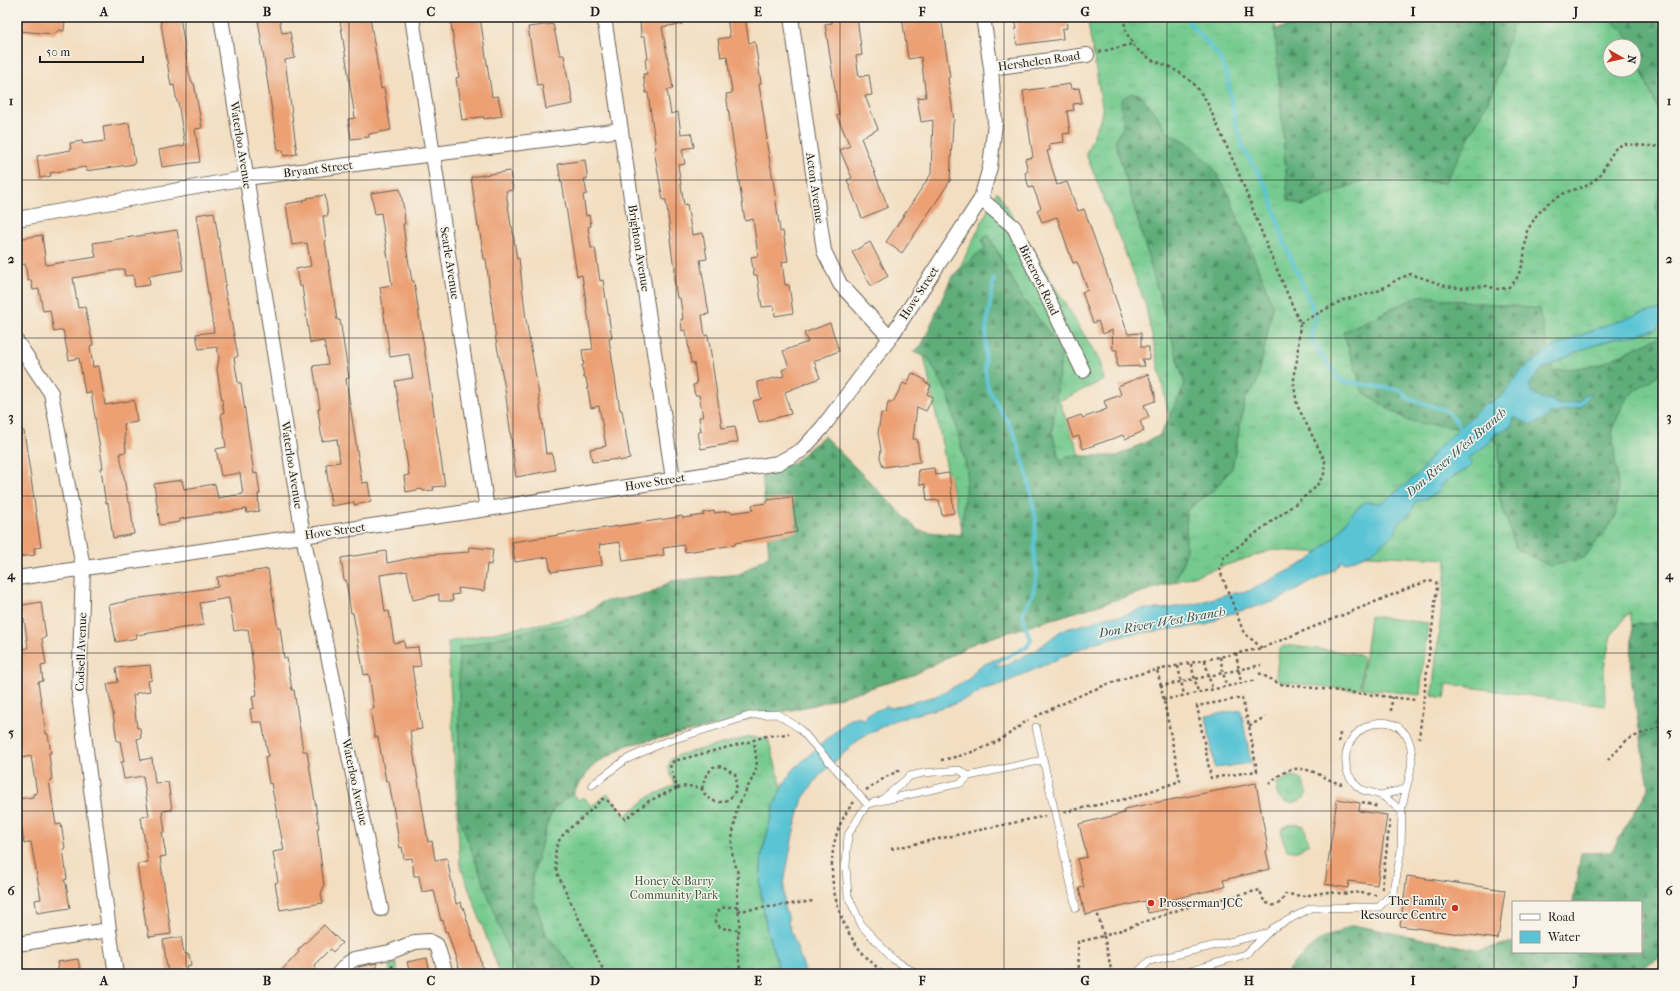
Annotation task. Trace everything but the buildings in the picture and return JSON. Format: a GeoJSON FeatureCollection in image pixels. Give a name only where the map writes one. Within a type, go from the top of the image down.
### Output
{"type":"FeatureCollection","features":[{"type":"Feature","properties":{"kind":"street","name":"Waterloo Avenue"},"geometry":{"type":"LineString","coordinates":[[221,17],[303,536],[382,909]]}},
{"type":"Feature","properties":{"kind":"street","name":"Searle Avenue"},"geometry":{"type":"LineString","coordinates":[[412,17],[487,509]]}},
{"type":"Feature","properties":{"kind":"street","name":"Brighton Avenue"},"geometry":{"type":"LineString","coordinates":[[604,17],[673,479]]}},
{"type":"Feature","properties":{"kind":"street","name":"Acton Avenue"},"geometry":{"type":"LineString","coordinates":[[791,17],[824,250],[840,284],[890,338]]}},
{"type":"Feature","properties":{"kind":"street","name":"Hove Street"},"geometry":{"type":"LineString","coordinates":[[17,578],[83,567],[487,509],[778,463],[802,450],[822,428],[890,338],[981,200],[990,167],[995,123],[991,68],[983,17]]}},
{"type":"Feature","properties":{"kind":"street","name":"Hershelen Road"},"geometry":{"type":"LineString","coordinates":[[991,68],[1087,55]]}},
{"type":"Feature","properties":{"kind":"street","name":"Bryant Street"},"geometry":{"type":"LineString","coordinates":[[17,219],[246,178],[621,130]]}},
{"type":"Feature","properties":{"kind":"street","name":"Bitteroot Road"},"geometry":{"type":"LineString","coordinates":[[981,200],[1014,227],[1083,371]]}},
{"type":"Feature","properties":{"kind":"street","name":"Codsell Avenue"},"geometry":{"type":"LineString","coordinates":[[17,342],[51,393],[83,567],[79,695],[116,974]]}},
{"type":"Feature","properties":{"kind":"street"},"geometry":{"type":"LineString","coordinates":[[17,944],[109,930]]}},
{"type":"Feature","properties":{"kind":"street"},"geometry":{"type":"LineString","coordinates":[[338,974],[346,964],[354,959],[390,952],[415,942],[429,941],[437,945],[446,974]]}},
{"type":"Feature","properties":{"kind":"lane"},"geometry":{"type":"LineString","coordinates":[[592,785],[625,760],[662,743],[752,715],[776,714],[799,728],[867,804]]}},
{"type":"Feature","properties":{"kind":"lane"},"geometry":{"type":"LineString","coordinates":[[1181,974],[1246,954],[1273,928],[1311,908],[1380,907],[1394,891],[1401,850],[1402,812],[1412,767],[1410,744],[1406,735],[1398,727],[1387,723],[1375,723],[1364,727],[1354,735],[1348,745],[1345,756],[1346,768],[1351,779],[1359,788],[1369,793],[1381,795],[1406,789]]}},
{"type":"Feature","properties":{"kind":"lane"},"geometry":{"type":"LineString","coordinates":[[1036,727],[1076,908]]}},
{"type":"Feature","properties":{"kind":"lane"},"geometry":{"type":"LineString","coordinates":[[917,974],[894,959],[862,926],[848,896],[846,867],[848,835],[867,804],[961,783],[969,776],[1043,760]]}},
{"type":"Feature","properties":{"kind":"lane"},"geometry":{"type":"LineString","coordinates":[[880,801],[910,776],[923,773],[959,770],[969,776]]}},
{"type":"Feature","properties":{"kind":"lane"},"geometry":{"type":"LineString","coordinates":[[1381,795],[1402,812]]}},
{"type":"Feature","properties":{"kind":"lane"},"geometry":{"type":"LineString","coordinates":[[1136,974],[1149,961],[1267,933]]}},
{"type":"Feature","properties":{"kind":"path"},"geometry":{"type":"LineString","coordinates":[[1123,17],[1127,34],[1135,48],[1152,60],[1170,67],[1183,75],[1194,84],[1206,100],[1239,174],[1269,251],[1300,323],[1299,345],[1294,373],[1297,405],[1325,461],[1324,474],[1316,487],[1224,557],[1220,571],[1244,633],[1262,648]]}},
{"type":"Feature","properties":{"kind":"path"},"geometry":{"type":"LineString","coordinates":[[1087,55],[1133,44]]}},
{"type":"Feature","properties":{"kind":"path"},"geometry":{"type":"LineString","coordinates":[[1300,323],[1344,300],[1376,292],[1400,278],[1411,274],[1446,286],[1459,288],[1487,286],[1497,290],[1508,288],[1516,280],[1523,264],[1527,231],[1536,216],[1548,203],[1566,192],[1586,186],[1599,177],[1615,149],[1623,144],[1663,146]]}},
{"type":"Feature","properties":{"kind":"path"},"geometry":{"type":"LineString","coordinates":[[1157,670],[1262,648],[1414,586],[1428,581],[1436,582],[1437,587],[1419,740]]}},
{"type":"Feature","properties":{"kind":"path"},"geometry":{"type":"LineString","coordinates":[[1236,653],[1241,683]]}},
{"type":"Feature","properties":{"kind":"path"},"geometry":{"type":"LineString","coordinates":[[1220,657],[1226,686]]}},
{"type":"Feature","properties":{"kind":"path"},"geometry":{"type":"LineString","coordinates":[[1205,661],[1212,690]]}},
{"type":"Feature","properties":{"kind":"path"},"geometry":{"type":"LineString","coordinates":[[1191,664],[1198,692]]}},
{"type":"Feature","properties":{"kind":"path"},"geometry":{"type":"LineString","coordinates":[[892,849],[1130,798],[1180,781],[1161,686],[1261,665]]}},
{"type":"Feature","properties":{"kind":"path"},"geometry":{"type":"LineString","coordinates":[[1178,666],[1184,695]]}},
{"type":"Feature","properties":{"kind":"path"},"geometry":{"type":"LineString","coordinates":[[1259,673],[1280,684],[1416,700]]}},
{"type":"Feature","properties":{"kind":"path"},"geometry":{"type":"LineString","coordinates":[[1163,700],[1257,680]]}},
{"type":"Feature","properties":{"kind":"path"},"geometry":{"type":"LineString","coordinates":[[1391,711],[1392,697]]}},
{"type":"Feature","properties":{"kind":"path"},"geometry":{"type":"LineString","coordinates":[[1242,698],[1249,726],[1257,771],[1211,778],[1196,706],[1242,698]]}},
{"type":"Feature","properties":{"kind":"path"},"geometry":{"type":"LineString","coordinates":[[1249,726],[1265,717]]}},
{"type":"Feature","properties":{"kind":"path"},"geometry":{"type":"LineString","coordinates":[[1608,760],[1628,739],[1663,725]]}},
{"type":"Feature","properties":{"kind":"path"},"geometry":{"type":"LineString","coordinates":[[677,788],[670,765],[674,761],[766,736],[787,734],[790,731]]}},
{"type":"Feature","properties":{"kind":"path"},"geometry":{"type":"LineString","coordinates":[[742,974],[737,947],[740,921],[737,906],[738,874],[732,853],[733,827],[737,808],[754,777],[757,766],[754,740]]}},
{"type":"Feature","properties":{"kind":"path"},"geometry":{"type":"LineString","coordinates":[[605,974],[557,873],[554,858],[557,844],[564,832],[602,800],[607,800],[624,819],[649,801],[687,785],[702,789],[707,797],[712,801],[725,801],[732,798],[735,794],[737,780],[735,774],[722,766],[713,767],[705,777],[702,789]]}},
{"type":"Feature","properties":{"kind":"path"},"geometry":{"type":"LineString","coordinates":[[1269,784],[1285,771],[1292,768],[1315,772],[1334,782],[1344,784]]}},
{"type":"Feature","properties":{"kind":"path"},"geometry":{"type":"LineString","coordinates":[[1358,799],[1364,803],[1383,808]]}},
{"type":"Feature","properties":{"kind":"path"},"geometry":{"type":"LineString","coordinates":[[1079,974],[1078,942],[1104,936],[1184,908],[1260,890],[1264,900],[1272,905],[1278,905],[1284,900],[1285,894],[1304,896],[1327,892],[1348,894],[1353,892],[1376,895],[1382,892],[1390,815]]}},
{"type":"Feature","properties":{"kind":"path"},"geometry":{"type":"LineString","coordinates":[[738,911],[814,901]]}},
{"type":"Feature","properties":{"kind":"path"},"geometry":{"type":"LineString","coordinates":[[737,906],[721,908],[716,914],[716,923],[721,928],[739,930]]}},
{"type":"Feature","properties":{"kind":"path"},"geometry":{"type":"LineString","coordinates":[[1097,912],[1112,974]]}},
{"type":"Feature","properties":{"kind":"path"},"geometry":{"type":"LineString","coordinates":[[734,974],[740,968]]}},
{"type":"Feature","properties":{"kind":"path"},"geometry":{"type":"LineString","coordinates":[[1015,974],[1079,970]]}},
{"type":"Feature","properties":{"kind":"green space","name":"Honey & Barry Community Park"},"geometry":{"type":"Polygon","coordinates":[[[1087,17],[1274,17],[1276,29],[1346,17],[1663,17],[1663,622],[1632,625],[1630,612],[1611,636],[1604,667],[1605,706],[1447,684],[1445,698],[1432,696],[1447,559],[1272,550],[1175,582],[976,642],[913,675],[814,705],[627,745],[592,766],[573,792],[578,800],[584,797],[591,806],[608,794],[625,816],[649,797],[675,785],[668,767],[671,759],[678,755],[750,737],[768,738],[782,787],[774,806],[762,854],[760,886],[767,932],[777,961],[779,974],[500,974],[460,865],[448,642],[771,578],[967,548],[947,469],[922,345],[997,191],[1100,361],[1104,380],[1059,401],[1087,472],[1173,435],[1145,303],[1086,154],[1103,112],[1087,17]]]}},
{"type":"Feature","properties":{"kind":"green space"},"geometry":{"type":"Polygon","coordinates":[[[1346,17],[1515,17],[1494,90],[1445,183],[1368,178],[1303,206],[1288,200],[1275,29],[1346,17]]]}},
{"type":"Feature","properties":{"kind":"green space"},"geometry":{"type":"Polygon","coordinates":[[[1609,17],[1663,17],[1663,169],[1660,115],[1642,72],[1642,38],[1628,38],[1626,34],[1609,17]]]}},
{"type":"Feature","properties":{"kind":"green space"},"geometry":{"type":"Polygon","coordinates":[[[1131,93],[1139,94],[1157,115],[1167,132],[1187,142],[1211,165],[1228,193],[1273,306],[1257,384],[1245,399],[1232,468],[1215,489],[1186,511],[1186,554],[1175,582],[976,642],[913,675],[814,705],[627,745],[593,765],[573,793],[553,809],[546,827],[532,878],[533,896],[546,934],[579,974],[517,974],[459,816],[459,648],[537,628],[569,625],[602,602],[649,594],[671,581],[740,574],[769,555],[762,472],[793,463],[824,436],[919,531],[961,535],[967,470],[948,394],[928,358],[913,352],[922,345],[952,276],[985,248],[982,240],[988,234],[1023,299],[1062,349],[1052,432],[1060,461],[1067,456],[1117,456],[1160,435],[1185,385],[1115,141],[1123,127],[1121,100],[1131,93]]]}},
{"type":"Feature","properties":{"kind":"green space"},"geometry":{"type":"Polygon","coordinates":[[[1663,169],[1663,237],[1656,207],[1663,169]]]}},
{"type":"Feature","properties":{"kind":"green space"},"geometry":{"type":"Polygon","coordinates":[[[1419,296],[1539,309],[1553,371],[1599,365],[1663,335],[1663,371],[1627,397],[1612,429],[1618,489],[1615,518],[1584,558],[1550,566],[1516,548],[1499,497],[1499,445],[1484,432],[1408,421],[1363,392],[1343,332],[1419,296]]]}},
{"type":"Feature","properties":{"kind":"green space"},"geometry":{"type":"Polygon","coordinates":[[[1370,616],[1428,623],[1420,695],[1361,688],[1370,616]]]}},
{"type":"Feature","properties":{"kind":"green space"},"geometry":{"type":"Polygon","coordinates":[[[1663,622],[1663,956],[1633,974],[1286,974],[1290,967],[1318,941],[1353,925],[1480,950],[1512,942],[1512,953],[1642,953],[1642,901],[1573,901],[1581,853],[1611,852],[1649,787],[1631,679],[1632,625],[1663,622]]]}},
{"type":"Feature","properties":{"kind":"green space"},"geometry":{"type":"Polygon","coordinates":[[[1284,645],[1359,654],[1362,656],[1363,660],[1360,686],[1356,690],[1280,682],[1276,676],[1279,650],[1284,645]]]}},
{"type":"Feature","properties":{"kind":"green space"},"geometry":{"type":"Polygon","coordinates":[[[1295,776],[1301,779],[1308,793],[1298,801],[1289,803],[1285,802],[1278,796],[1276,784],[1289,777],[1295,776]]]}},
{"type":"Feature","properties":{"kind":"green space"},"geometry":{"type":"Polygon","coordinates":[[[1298,824],[1304,826],[1309,843],[1299,850],[1287,850],[1281,829],[1288,825],[1298,824]]]}},
{"type":"Feature","properties":{"kind":"green space"},"geometry":{"type":"Polygon","coordinates":[[[396,963],[398,974],[390,974],[389,965],[396,963]]]}},
{"type":"Feature","properties":{"kind":"water","name":"Don River West Branch"},"geometry":{"type":"Polygon","coordinates":[[[1663,309],[1663,322],[1657,329],[1637,335],[1615,338],[1584,349],[1542,369],[1530,384],[1530,390],[1540,398],[1551,400],[1560,405],[1579,402],[1586,394],[1591,394],[1581,407],[1551,414],[1532,425],[1513,417],[1511,427],[1496,433],[1488,444],[1469,458],[1472,463],[1470,467],[1440,485],[1441,490],[1428,498],[1416,501],[1410,514],[1398,523],[1396,532],[1372,552],[1345,563],[1342,561],[1335,569],[1277,601],[1225,615],[1206,625],[1123,635],[1093,643],[1000,685],[983,689],[972,697],[951,705],[895,720],[862,737],[820,775],[803,798],[793,834],[784,884],[784,908],[788,916],[788,922],[806,974],[779,974],[777,961],[767,932],[760,886],[762,854],[774,806],[782,787],[793,770],[850,718],[857,717],[863,719],[868,714],[887,706],[891,708],[936,696],[969,679],[978,667],[1009,655],[994,667],[1004,666],[1036,650],[1062,630],[1090,623],[1108,616],[1121,616],[1142,609],[1162,609],[1196,604],[1227,594],[1249,591],[1308,561],[1336,536],[1352,513],[1365,502],[1382,503],[1420,473],[1434,452],[1486,403],[1493,402],[1503,395],[1521,371],[1551,348],[1598,328],[1639,314],[1663,309]]]}},
{"type":"Feature","properties":{"kind":"water"},"geometry":{"type":"Polygon","coordinates":[[[1241,710],[1251,763],[1215,768],[1206,716],[1241,710]]]}},
{"type":"Feature","properties":{"kind":"waterway","name":"Don River West Branch"},"geometry":{"type":"LineString","coordinates":[[1190,17],[1188,21],[1220,58],[1227,75],[1236,125],[1244,150],[1269,191],[1284,242],[1316,316],[1311,333],[1313,341],[1319,352],[1341,381],[1400,390],[1409,399],[1445,410],[1456,421],[1462,433]]}},
{"type":"Feature","properties":{"kind":"waterway"},"geometry":{"type":"LineString","coordinates":[[994,278],[986,330],[985,370],[988,388],[1014,433],[1027,473],[1036,520],[1034,552],[1037,574],[1033,593],[1023,612],[1025,626],[1031,639],[1027,647],[1004,658]]}},
{"type":"Feature","properties":{"kind":"place","name":"Prosserman JCC"},"geometry":{"type":"Point","coordinates":[1151,903]}},
{"type":"Feature","properties":{"kind":"place","name":"The Family Resource Centre"},"geometry":{"type":"Point","coordinates":[1455,908]}}]}
